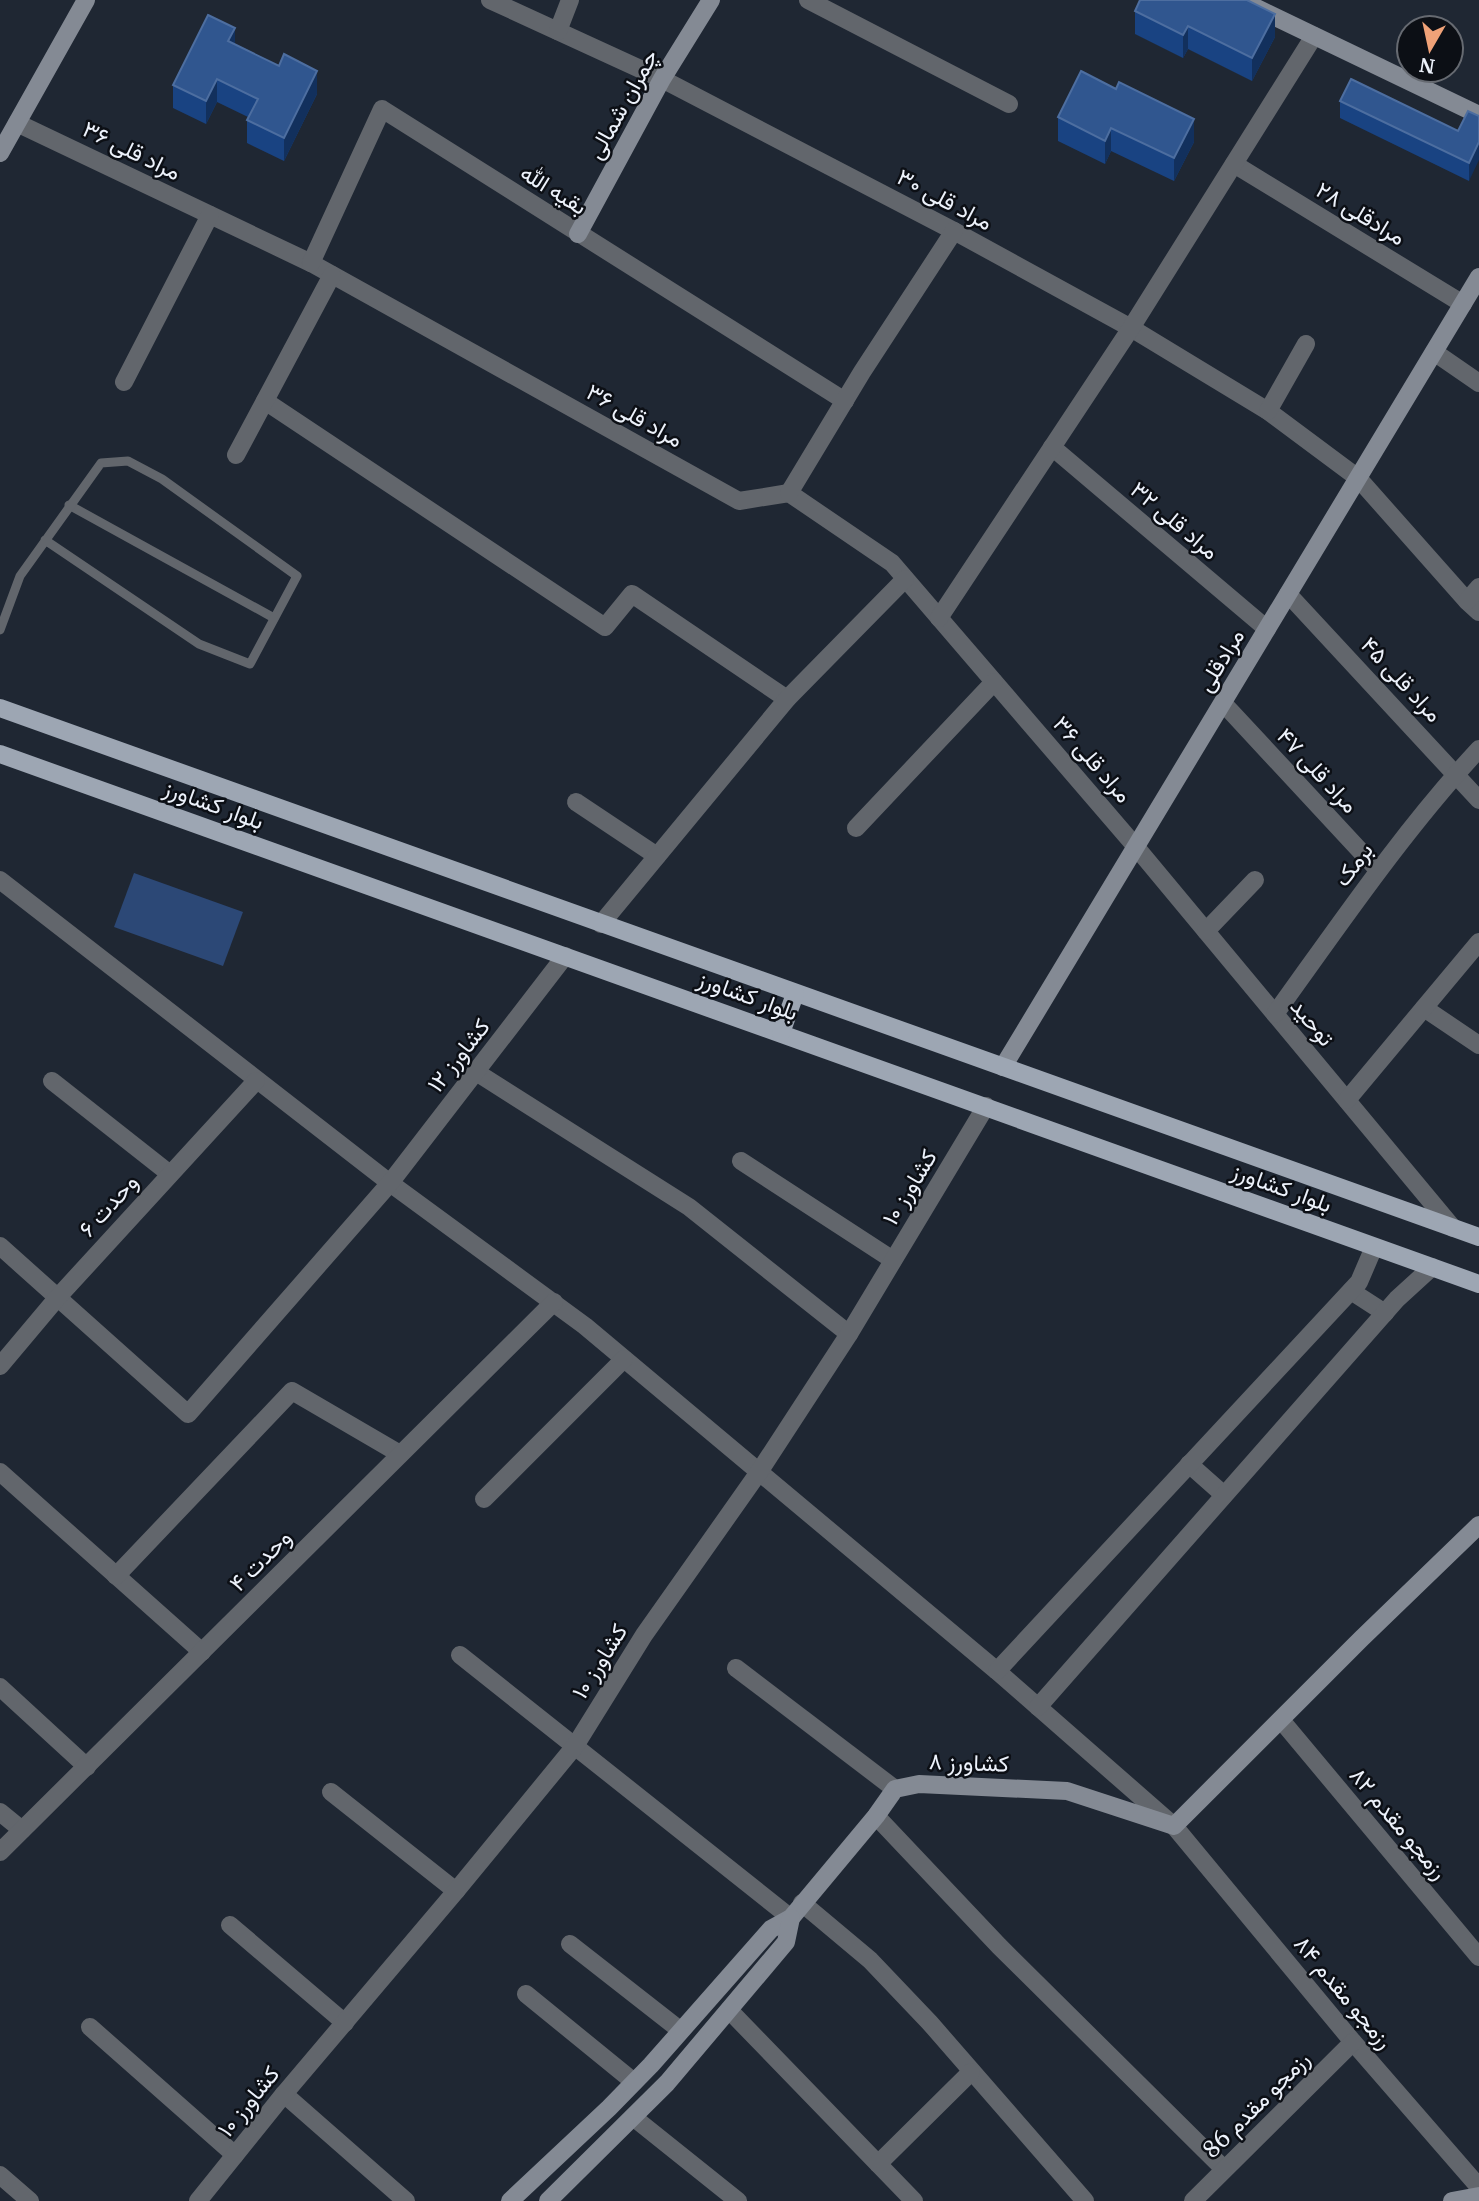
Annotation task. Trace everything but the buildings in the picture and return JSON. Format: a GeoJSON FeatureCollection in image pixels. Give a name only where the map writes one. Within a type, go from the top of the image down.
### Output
{"type":"FeatureCollection","features":[{"type":"Feature","properties":{"kind":"main road","name":"بلوار کشاورز"},"geometry":{"type":"LineString","coordinates":[[0,708],[1479,1237]]}},
{"type":"Feature","properties":{"kind":"main road","name":"بلوار کشاورز"},"geometry":{"type":"LineString","coordinates":[[0,754],[1479,1284]]}},
{"type":"Feature","properties":{"kind":"main road"},"geometry":{"type":"LineString","coordinates":[[781,1033],[795,994]]}},
{"type":"Feature","properties":{"kind":"street"},"geometry":{"type":"LineString","coordinates":[[0,153],[86,0]]}},
{"type":"Feature","properties":{"kind":"street","name":"مراد قلی ۳۰"},"geometry":{"type":"LineString","coordinates":[[489,0],[662,79],[954,231],[1131,328],[1268,411],[1358,478],[1475,600]]}},
{"type":"Feature","properties":{"kind":"street"},"geometry":{"type":"LineString","coordinates":[[558,32],[570,0]]}},
{"type":"Feature","properties":{"kind":"street","name":"چمران شمالی"},"geometry":{"type":"LineString","coordinates":[[578,234],[662,79],[711,0]]}},
{"type":"Feature","properties":{"kind":"street"},"geometry":{"type":"LineString","coordinates":[[808,0],[1009,104]]}},
{"type":"Feature","properties":{"kind":"street"},"geometry":{"type":"LineString","coordinates":[[1240,0],[1479,115]]}},
{"type":"Feature","properties":{"kind":"street"},"geometry":{"type":"LineString","coordinates":[[939,618],[1131,328],[1314,36]]}},
{"type":"Feature","properties":{"kind":"street","name":"بقیه الله"},"geometry":{"type":"LineString","coordinates":[[311,263],[382,109],[845,401]]}},
{"type":"Feature","properties":{"kind":"street","name":"مراد قلی ۳۶"},"geometry":{"type":"LineString","coordinates":[[17,123],[311,263],[738,501],[789,493],[892,563],[1136,847]]}},
{"type":"Feature","properties":{"kind":"street","name":"مرادقلی ۲۸"},"geometry":{"type":"LineString","coordinates":[[1234,164],[1463,304]]}},
{"type":"Feature","properties":{"kind":"street"},"geometry":{"type":"LineString","coordinates":[[124,382],[210,215]]}},
{"type":"Feature","properties":{"kind":"street"},"geometry":{"type":"LineString","coordinates":[[789,493],[954,231]]}},
{"type":"Feature","properties":{"kind":"street"},"geometry":{"type":"LineString","coordinates":[[236,455],[332,275]]}},
{"type":"Feature","properties":{"kind":"street","name":"مرادقلی"},"geometry":{"type":"LineString","coordinates":[[1003,1068],[1479,277]]}},
{"type":"Feature","properties":{"kind":"street"},"geometry":{"type":"LineString","coordinates":[[1268,411],[1306,344]]}},
{"type":"Feature","properties":{"kind":"street"},"geometry":{"type":"LineString","coordinates":[[1434,352],[1479,383]]}},
{"type":"Feature","properties":{"kind":"street"},"geometry":{"type":"LineString","coordinates":[[265,401],[605,627],[632,594],[787,699]]}},
{"type":"Feature","properties":{"kind":"street","name":"مراد قلی ۳۲"},"geometry":{"type":"LineString","coordinates":[[1052,447],[1267,629]]}},
{"type":"Feature","properties":{"kind":"street"},"geometry":{"type":"LineString","coordinates":[[601,924],[787,699],[905,579]]}},
{"type":"Feature","properties":{"kind":"street","name":"مراد قلی ۴۵"},"geometry":{"type":"LineString","coordinates":[[1288,594],[1457,773],[1479,800]]}},
{"type":"Feature","properties":{"kind":"street"},"geometry":{"type":"LineString","coordinates":[[856,828],[994,682]]}},
{"type":"Feature","properties":{"kind":"street","name":"مراد قلی ۴۷"},"geometry":{"type":"LineString","coordinates":[[1223,703],[1378,870]]}},
{"type":"Feature","properties":{"kind":"street","name":"برمک"},"geometry":{"type":"LineString","coordinates":[[1275,1014],[1378,870],[1479,749]]}},
{"type":"Feature","properties":{"kind":"street"},"geometry":{"type":"LineString","coordinates":[[576,802],[657,856]]}},
{"type":"Feature","properties":{"kind":"street","name":"توحید"},"geometry":{"type":"LineString","coordinates":[[1136,847],[1453,1228]]}},
{"type":"Feature","properties":{"kind":"street","name":"رزمجو مقدم ۸۴"},"geometry":{"type":"LineString","coordinates":[[0,880],[390,1183],[554,1302],[997,1671],[1174,1826],[1353,2042],[1479,2187]]}},
{"type":"Feature","properties":{"kind":"street"},"geometry":{"type":"LineString","coordinates":[[1206,931],[1255,880]]}},
{"type":"Feature","properties":{"kind":"street"},"geometry":{"type":"LineString","coordinates":[[1347,1100],[1479,942]]}},
{"type":"Feature","properties":{"kind":"street","name":"کشاورز ۱۲"},"geometry":{"type":"LineString","coordinates":[[58,1297],[188,1414],[390,1183],[565,956]]}},
{"type":"Feature","properties":{"kind":"street"},"geometry":{"type":"LineString","coordinates":[[1424,1008],[1479,1045]]}},
{"type":"Feature","properties":{"kind":"street"},"geometry":{"type":"LineString","coordinates":[[476,1072],[689,1207],[849,1334]]}},
{"type":"Feature","properties":{"kind":"street"},"geometry":{"type":"LineString","coordinates":[[52,1081],[170,1174]]}},
{"type":"Feature","properties":{"kind":"street","name":"وحدت ۶"},"geometry":{"type":"LineString","coordinates":[[0,1366],[58,1297],[257,1081]]}},
{"type":"Feature","properties":{"kind":"street","name":"کشاورز ۱۰"},"geometry":{"type":"LineString","coordinates":[[198,2201],[575,1746],[644,1635],[759,1472],[849,1334],[986,1106]]}},
{"type":"Feature","properties":{"kind":"street"},"geometry":{"type":"LineString","coordinates":[[741,1161],[893,1260]]}},
{"type":"Feature","properties":{"kind":"street"},"geometry":{"type":"LineString","coordinates":[[0,1246],[58,1297]]}},
{"type":"Feature","properties":{"kind":"street"},"geometry":{"type":"LineString","coordinates":[[997,1671],[1351,1291],[1359,1282],[1374,1247]]}},
{"type":"Feature","properties":{"kind":"street"},"geometry":{"type":"LineString","coordinates":[[1038,1707],[1385,1313],[1432,1268]]}},
{"type":"Feature","properties":{"kind":"street"},"geometry":{"type":"LineString","coordinates":[[1351,1291],[1385,1313]]}},
{"type":"Feature","properties":{"kind":"street","name":"وحدت ۴"},"geometry":{"type":"LineString","coordinates":[[0,1852],[554,1302]]}},
{"type":"Feature","properties":{"kind":"street"},"geometry":{"type":"LineString","coordinates":[[484,1499],[624,1359]]}},
{"type":"Feature","properties":{"kind":"street"},"geometry":{"type":"LineString","coordinates":[[116,1576],[292,1391],[400,1454]]}},
{"type":"Feature","properties":{"kind":"street"},"geometry":{"type":"LineString","coordinates":[[1189,1464],[1224,1495]]}},
{"type":"Feature","properties":{"kind":"street"},"geometry":{"type":"LineString","coordinates":[[0,1472],[202,1652]]}},
{"type":"Feature","properties":{"kind":"street"},"geometry":{"type":"LineString","coordinates":[[1174,1826],[1360,1639],[1479,1525]]}},
{"type":"Feature","properties":{"kind":"street"},"geometry":{"type":"LineString","coordinates":[[460,1655],[791,1918]]}},
{"type":"Feature","properties":{"kind":"street"},"geometry":{"type":"LineString","coordinates":[[548,2201],[667,2083],[729,2010],[786,1942],[791,1918],[802,1903],[876,1816],[895,1789],[736,1668]]}},
{"type":"Feature","properties":{"kind":"street"},"geometry":{"type":"LineString","coordinates":[[0,1687],[87,1767]]}},
{"type":"Feature","properties":{"kind":"street","name":"رزمجو مقدم ۸۲"},"geometry":{"type":"LineString","coordinates":[[1282,1720],[1479,1957]]}},
{"type":"Feature","properties":{"kind":"street","name":"کشاورز ۸"},"geometry":{"type":"LineString","coordinates":[[895,1789],[919,1784],[1067,1791],[1174,1826]]}},
{"type":"Feature","properties":{"kind":"street"},"geometry":{"type":"LineString","coordinates":[[331,1792],[456,1891]]}},
{"type":"Feature","properties":{"kind":"street"},"geometry":{"type":"LineString","coordinates":[[0,1812],[22,1830]]}},
{"type":"Feature","properties":{"kind":"street"},"geometry":{"type":"LineString","coordinates":[[876,1816],[999,1946],[1224,2169]]}},
{"type":"Feature","properties":{"kind":"street"},"geometry":{"type":"LineString","coordinates":[[802,1903],[870,1960],[930,2023],[1085,2201]]}},
{"type":"Feature","properties":{"kind":"street"},"geometry":{"type":"LineString","coordinates":[[510,2201],[634,2082],[771,1929],[791,1918]]}},
{"type":"Feature","properties":{"kind":"street"},"geometry":{"type":"LineString","coordinates":[[230,1925],[345,2023]]}},
{"type":"Feature","properties":{"kind":"street"},"geometry":{"type":"LineString","coordinates":[[570,1944],[680,2029]]}},
{"type":"Feature","properties":{"kind":"street"},"geometry":{"type":"LineString","coordinates":[[526,1994],[634,2082]]}},
{"type":"Feature","properties":{"kind":"street"},"geometry":{"type":"LineString","coordinates":[[713,1994],[914,2201]]}},
{"type":"Feature","properties":{"kind":"street"},"geometry":{"type":"LineString","coordinates":[[90,2027],[236,2155]]}},
{"type":"Feature","properties":{"kind":"street","name":"رزمجو مقدم 86"},"geometry":{"type":"LineString","coordinates":[[1192,2201],[1353,2042]]}},
{"type":"Feature","properties":{"kind":"street"},"geometry":{"type":"LineString","coordinates":[[878,2165],[971,2072]]}},
{"type":"Feature","properties":{"kind":"street"},"geometry":{"type":"LineString","coordinates":[[284,2094],[406,2201]]}},
{"type":"Feature","properties":{"kind":"street"},"geometry":{"type":"LineString","coordinates":[[633,2118],[738,2201]]}},
{"type":"Feature","properties":{"kind":"street"},"geometry":{"type":"LineString","coordinates":[[0,2175],[30,2201]]}},
{"type":"Feature","properties":{"kind":"street"},"geometry":{"type":"LineString","coordinates":[[1452,2201],[1479,2196]]}},
{"type":"Feature","properties":{"kind":"lane"},"geometry":{"type":"LineString","coordinates":[[0,630],[20,576],[69,505],[101,463],[128,461],[162,479],[297,576],[250,664],[199,644],[45,540]]}},
{"type":"Feature","properties":{"kind":"lane"},"geometry":{"type":"LineString","coordinates":[[69,505],[274,618]]}},
{"type":"Feature","properties":{"kind":"shaded area"},"geometry":{"type":"Polygon","coordinates":[[[134,873],[243,912],[223,966],[114,927],[134,873]]]}}]}
